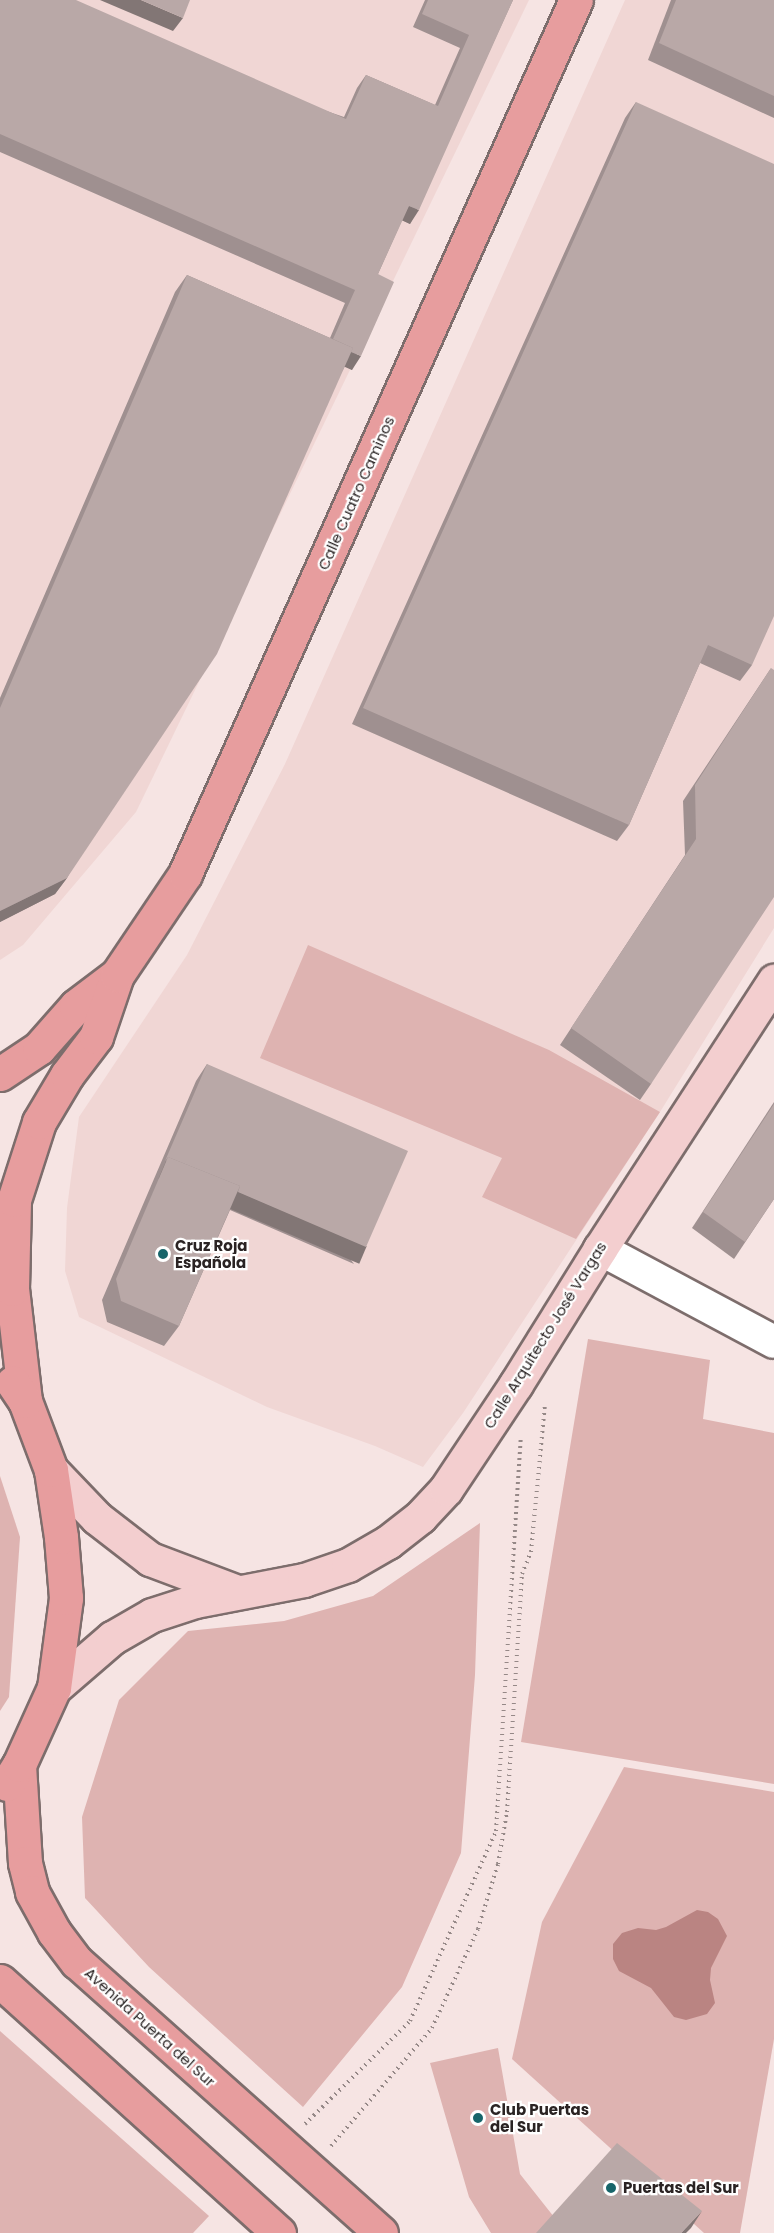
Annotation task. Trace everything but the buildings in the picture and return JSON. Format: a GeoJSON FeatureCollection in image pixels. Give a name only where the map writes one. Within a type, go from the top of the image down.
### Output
{"type":"FeatureCollection","features":[{"type":"Feature","properties":{"kind":"main road","name":"Calle Cuatro Caminos"},"geometry":{"type":"LineString","coordinates":[[25,1401],[12,1289],[14,1200],[39,1122],[67,1075],[96,1037],[117,975],[185,874],[576,0]]}},
{"type":"Feature","properties":{"kind":"main road","name":"Calle Cuatro Caminos"},"geometry":{"type":"LineString","coordinates":[[0,1074],[39,1048],[76,1006],[117,975]]}},
{"type":"Feature","properties":{"kind":"main road"},"geometry":{"type":"LineString","coordinates":[[0,1364],[25,1401],[51,1470],[61,1538],[66,1598],[54,1689],[19,1765],[0,1795]]}},
{"type":"Feature","properties":{"kind":"main road","name":"Avenida Puerta del Sur"},"geometry":{"type":"LineString","coordinates":[[19,1765],[25,1863],[32,1892],[54,1932],[78,1962],[381,2233]]}},
{"type":"Feature","properties":{"kind":"main road"},"geometry":{"type":"LineString","coordinates":[[0,1981],[279,2233]]}},
{"type":"Feature","properties":{"kind":"street","name":"Calle Arquitecto José Vargas"},"geometry":{"type":"LineString","coordinates":[[54,1689],[112,1638],[152,1615],[238,1592],[304,1580],[348,1565],[388,1542],[420,1517],[446,1489],[510,1394],[600,1249],[774,981]]}},
{"type":"Feature","properties":{"kind":"street"},"geometry":{"type":"LineString","coordinates":[[600,1249],[774,1342]]}},
{"type":"Feature","properties":{"kind":"street"},"geometry":{"type":"LineString","coordinates":[[51,1470],[97,1518],[150,1559],[238,1592]]}},
{"type":"Feature","properties":{"kind":"path"},"geometry":{"type":"LineString","coordinates":[[331,2156],[331,2146],[432,2028],[478,1929],[498,1864],[507,1812],[522,1574],[531,1552],[547,1395]]}},
{"type":"Feature","properties":{"kind":"path"},"geometry":{"type":"LineString","coordinates":[[283,2145],[410,2021],[496,1831],[521,1432]]}},
{"type":"Feature","properties":{"kind":"shaded area"},"geometry":{"type":"Polygon","coordinates":[[[0,0],[529,0],[136,812],[23,945],[0,960],[0,0]]]}},
{"type":"Feature","properties":{"kind":"shaded area"},"geometry":{"type":"Polygon","coordinates":[[[625,0],[774,0],[774,928],[660,1112],[463,1413],[423,1467],[375,1446],[267,1407],[79,1317],[65,1271],[67,1208],[79,1117],[187,955],[285,764],[625,0]]]}},
{"type":"Feature","properties":{"kind":"shaded area"},"geometry":{"type":"Polygon","coordinates":[[[308,945],[549,1050],[660,1112],[576,1239],[482,1197],[502,1158],[260,1058],[308,945]]]}},
{"type":"Feature","properties":{"kind":"shaded area"},"geometry":{"type":"Polygon","coordinates":[[[588,1339],[710,1360],[703,1419],[774,1433],[774,1784],[521,1742],[588,1339]]]}},
{"type":"Feature","properties":{"kind":"shaded area"},"geometry":{"type":"Polygon","coordinates":[[[0,1476],[20,1537],[9,1697],[0,1711],[0,1476]]]}},
{"type":"Feature","properties":{"kind":"shaded area"},"geometry":{"type":"Polygon","coordinates":[[[480,1523],[475,1675],[461,1853],[402,1987],[303,2107],[149,1967],[85,1898],[82,1817],[119,1700],[188,1631],[284,1621],[373,1596],[480,1523]]]}},
{"type":"Feature","properties":{"kind":"shaded area"},"geometry":{"type":"Polygon","coordinates":[[[624,1767],[774,1792],[774,2039],[740,2233],[704,2233],[512,2059],[542,1922],[624,1767]]]}},
{"type":"Feature","properties":{"kind":"shaded area"},"geometry":{"type":"Polygon","coordinates":[[[697,1910],[708,1912],[718,1919],[727,1936],[711,1968],[710,1980],[715,2003],[707,2014],[686,2020],[674,2017],[651,1988],[619,1971],[613,1959],[613,1944],[622,1933],[638,1928],[656,1930],[666,1927],[697,1910]]]}},
{"type":"Feature","properties":{"kind":"shaded area"},"geometry":{"type":"Polygon","coordinates":[[[0,2031],[209,2216],[193,2233],[0,2233],[0,2031]]]}},
{"type":"Feature","properties":{"kind":"shaded area","name":"Club Puertas del Sur"},"geometry":{"type":"Polygon","coordinates":[[[498,2048],[520,2174],[554,2217],[539,2233],[491,2233],[469,2197],[430,2063],[498,2048]]]}},
{"type":"Feature","properties":{"kind":"place","name":"Cruz Roja Española"},"geometry":{"type":"Point","coordinates":[163,1254]}},
{"type":"Feature","properties":{"kind":"place","name":"Club Puertas del Sur"},"geometry":{"type":"Point","coordinates":[478,2118]}},
{"type":"Feature","properties":{"kind":"place","name":"Puertas del Sur"},"geometry":{"type":"Point","coordinates":[611,2188]}}]}
